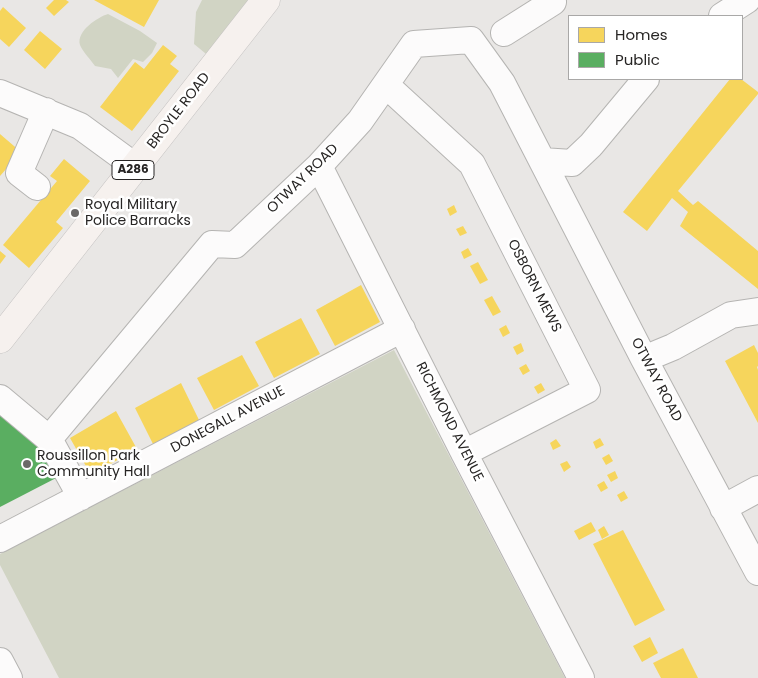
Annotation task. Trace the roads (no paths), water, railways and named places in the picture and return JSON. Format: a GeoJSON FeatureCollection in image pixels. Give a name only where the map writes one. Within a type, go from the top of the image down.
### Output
{"type":"FeatureCollection","features":[{"type":"Feature","properties":{"kind":"main road","name":"BROYLE ROAD"},"geometry":{"type":"LineString","coordinates":[[4,324],[136,166],[266,0]]}},
{"type":"Feature","properties":{"kind":"street"},"geometry":{"type":"LineString","coordinates":[[504,33],[553,2],[552,0]]}},
{"type":"Feature","properties":{"kind":"street"},"geometry":{"type":"LineString","coordinates":[[724,15],[747,0]]}},
{"type":"Feature","properties":{"kind":"street","name":"OTWAY ROAD"},"geometry":{"type":"LineString","coordinates":[[49,439],[212,244],[235,245],[319,166],[360,121],[414,44],[471,40],[502,82],[644,359],[758,572]]}},
{"type":"Feature","properties":{"kind":"street"},"geometry":{"type":"LineString","coordinates":[[542,161],[572,163],[591,145],[645,80]]}},
{"type":"Feature","properties":{"kind":"street","name":"OSBORN MEWS"},"geometry":{"type":"LineString","coordinates":[[386,85],[472,164],[586,390],[464,453]]}},
{"type":"Feature","properties":{"kind":"street"},"geometry":{"type":"LineString","coordinates":[[0,93],[80,126],[136,166]]}},
{"type":"Feature","properties":{"kind":"street"},"geometry":{"type":"LineString","coordinates":[[37,187],[19,173],[46,111]]}},
{"type":"Feature","properties":{"kind":"street","name":"RICHMOND AVENUE"},"geometry":{"type":"LineString","coordinates":[[319,166],[464,453],[581,678]]}},
{"type":"Feature","properties":{"kind":"street"},"geometry":{"type":"LineString","coordinates":[[644,359],[673,347],[731,315],[758,311]]}},
{"type":"Feature","properties":{"kind":"street","name":"DONEGALL AVENUE"},"geometry":{"type":"LineString","coordinates":[[0,539],[402,329]]}},
{"type":"Feature","properties":{"kind":"street"},"geometry":{"type":"LineString","coordinates":[[0,398],[49,439],[81,497]]}},
{"type":"Feature","properties":{"kind":"street"},"geometry":{"type":"LineString","coordinates":[[723,508],[758,489]]}},
{"type":"Feature","properties":{"kind":"street"},"geometry":{"type":"LineString","coordinates":[[0,661],[8,678]]}},
{"type":"Feature","properties":{"kind":"place","name":"Royal Military Police Barracks"},"geometry":{"type":"Point","coordinates":[75,213]}},
{"type":"Feature","properties":{"kind":"place","name":"Roussillon Park Community Hall"},"geometry":{"type":"Point","coordinates":[27,464]}}]}
